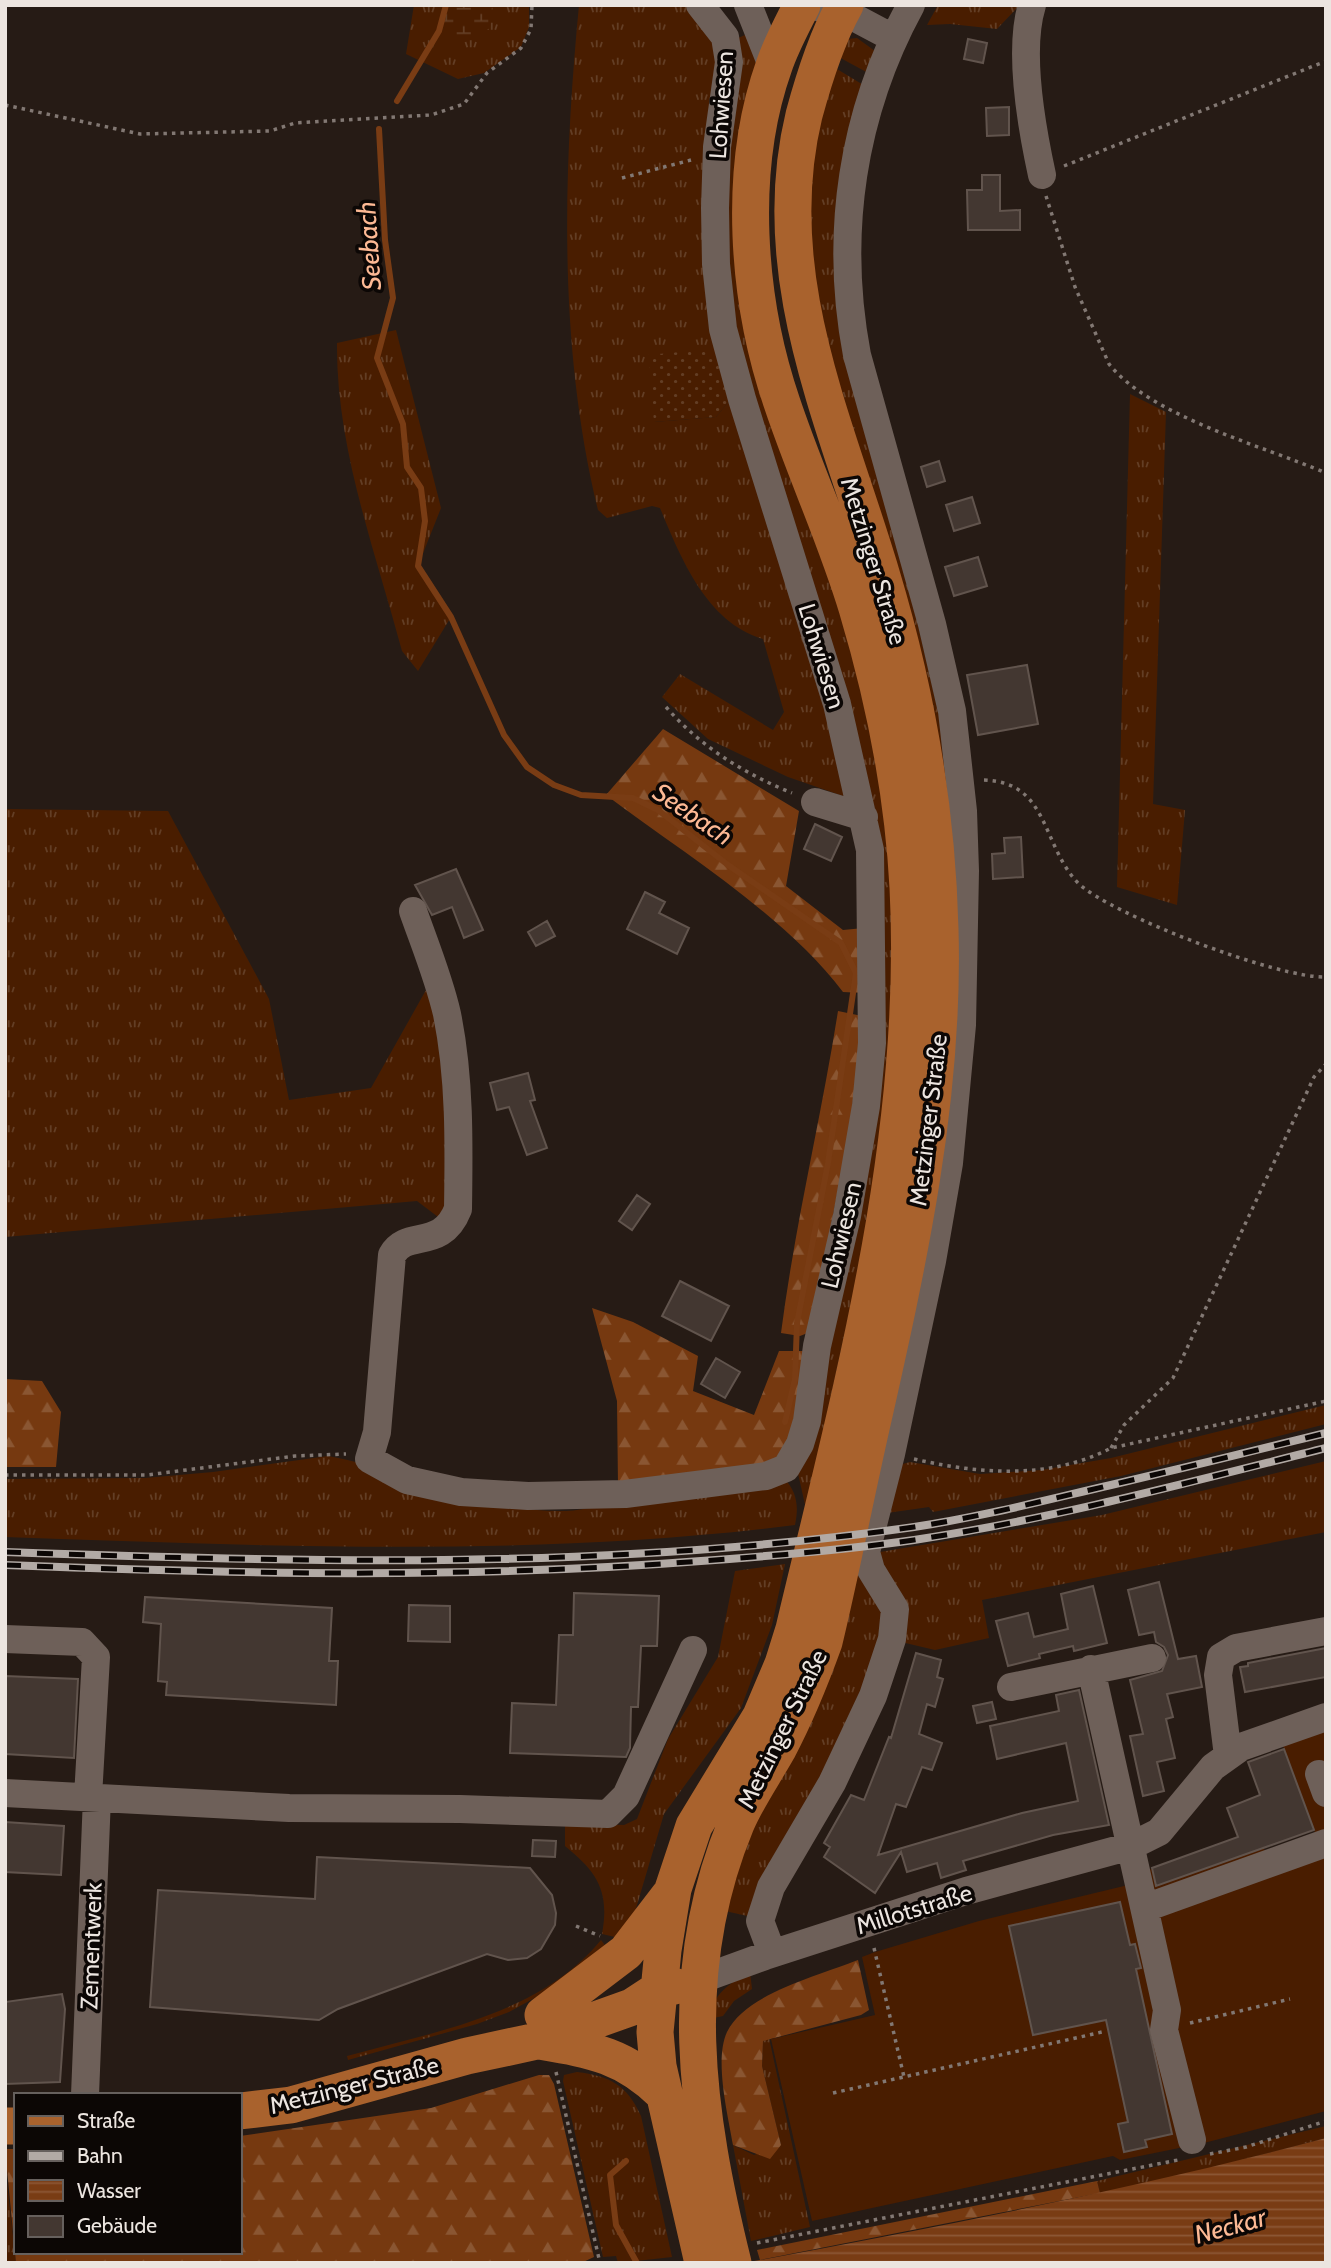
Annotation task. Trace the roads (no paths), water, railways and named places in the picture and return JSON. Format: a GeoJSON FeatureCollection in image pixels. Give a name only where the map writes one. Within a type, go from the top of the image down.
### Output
{"type":"FeatureCollection","features":[{"type":"Feature","properties":{"kind":"main road","name":"Metzinger Straße"},"geometry":{"type":"LineString","coordinates":[[673,1889],[694,1826],[761,1716],[783,1664],[794,1629],[878,1249],[894,1156],[906,1049],[908,887],[893,761],[856,606],[780,397],[757,295],[752,258],[752,191],[760,127],[773,68],[803,5]]}},
{"type":"Feature","properties":{"kind":"main road","name":"Metzinger Straße"},"geometry":{"type":"LineString","coordinates":[[242,2111],[291,2105],[467,2056],[545,2041],[632,2007],[647,1988],[699,1980],[706,1931],[725,1852],[738,1820],[805,1692],[824,1642],[914,1226],[930,1124],[939,1021],[939,895],[924,751],[881,573],[808,344],[794,261],[792,220],[801,128],[822,56],[841,7]]}},
{"type":"Feature","properties":{"kind":"main road"},"geometry":{"type":"LineString","coordinates":[[673,1889],[647,1988],[664,2094],[744,2253]]}},
{"type":"Feature","properties":{"kind":"main road"},"geometry":{"type":"LineString","coordinates":[[664,2094],[634,2068],[607,2054],[545,2041],[606,1970],[634,1945],[673,1889]]}},
{"type":"Feature","properties":{"kind":"main road"},"geometry":{"type":"LineString","coordinates":[[699,1980],[695,2025],[698,2078],[693,2154],[703,2263]]}},
{"type":"Feature","properties":{"kind":"street","name":"Lohwiesen"},"geometry":{"type":"LineString","coordinates":[[413,911],[447,1013],[457,1104],[458,1209],[450,1226],[440,1234],[400,1246],[392,1255],[377,1432],[369,1459],[407,1480],[461,1492],[528,1496],[625,1493],[706,1485],[766,1476],[786,1468],[800,1444],[807,1421],[817,1346],[846,1216],[866,1106],[872,1043],[870,850],[837,704],[742,399],[723,329],[716,264],[716,184],[717,147],[729,62],[725,37],[700,5]]}},
{"type":"Feature","properties":{"kind":"street"},"geometry":{"type":"LineString","coordinates":[[748,5],[773,68]]}},
{"type":"Feature","properties":{"kind":"street"},"geometry":{"type":"LineString","coordinates":[[803,5],[841,7],[893,38]]}},
{"type":"Feature","properties":{"kind":"street","name":"Metzinger Straße"},"geometry":{"type":"LineString","coordinates":[[772,1953],[761,1921],[771,1888],[832,1783],[873,1696],[892,1639],[895,1609],[871,1570],[866,1552],[891,1454],[936,1237],[958,1084],[965,884],[960,779],[952,710],[942,665],[874,424],[850,317],[846,249],[853,172],[875,82],[893,38],[911,5]]}},
{"type":"Feature","properties":{"kind":"street"},"geometry":{"type":"LineString","coordinates":[[1032,5],[1028,47],[1030,115],[1042,175]]}},
{"type":"Feature","properties":{"kind":"street"},"geometry":{"type":"LineString","coordinates":[[815,802],[864,817]]}},
{"type":"Feature","properties":{"kind":"street"},"geometry":{"type":"LineString","coordinates":[[1228,1756],[1218,1675],[1221,1657],[1236,1648],[1326,1631]]}},
{"type":"Feature","properties":{"kind":"street","name":"Zementwerk"},"geometry":{"type":"LineString","coordinates":[[5,1639],[82,1642],[96,1657],[85,2093]]}},
{"type":"Feature","properties":{"kind":"street"},"geometry":{"type":"LineString","coordinates":[[5,1793],[289,1808],[460,1809],[608,1814],[626,1796],[693,1650]]}},
{"type":"Feature","properties":{"kind":"street"},"geometry":{"type":"LineString","coordinates":[[1012,1687],[1152,1658]]}},
{"type":"Feature","properties":{"kind":"street"},"geometry":{"type":"LineString","coordinates":[[1091,1669],[1167,2010],[1164,2030],[1193,2151]]}},
{"type":"Feature","properties":{"kind":"street","name":"Millotstraße"},"geometry":{"type":"LineString","coordinates":[[699,1980],[772,1953],[966,1891],[1131,1846],[1159,1832],[1213,1767],[1241,1747],[1326,1717]]}},
{"type":"Feature","properties":{"kind":"street"},"geometry":{"type":"LineString","coordinates":[[1145,1908],[1326,1843]]}},
{"type":"Feature","properties":{"kind":"water","name":"Neckar"},"geometry":{"type":"Polygon","coordinates":[[[1326,2138],[1326,2263],[744,2263],[1036,2206],[1326,2138]]]}},
{"type":"Feature","properties":{"kind":"waterway","name":"Seebach"},"geometry":{"type":"LineString","coordinates":[[397,101],[439,31],[446,5]]}},
{"type":"Feature","properties":{"kind":"waterway","name":"Seebach"},"geometry":{"type":"LineString","coordinates":[[379,129],[385,240],[393,298],[377,358],[403,424],[407,467],[421,488],[425,521],[418,566],[451,617],[504,735],[527,767],[554,785],[581,795],[633,798],[658,810],[728,865],[841,943],[856,973],[828,1163],[797,1323],[795,1379],[785,1422]]}},
{"type":"Feature","properties":{"kind":"waterway","name":"Seebach"},"geometry":{"type":"LineString","coordinates":[[626,2161],[610,2175],[616,2225],[637,2263]]}},
{"type":"Feature","properties":{"kind":"railway"},"geometry":{"type":"LineString","coordinates":[[5,1552],[233,1559],[460,1560],[688,1551],[801,1541],[914,1527],[989,1513],[1326,1433]]}},
{"type":"Feature","properties":{"kind":"railway"},"geometry":{"type":"LineString","coordinates":[[5,1565],[179,1571],[440,1573],[614,1567],[781,1555],[914,1540],[1018,1522],[1326,1448]]}}]}
